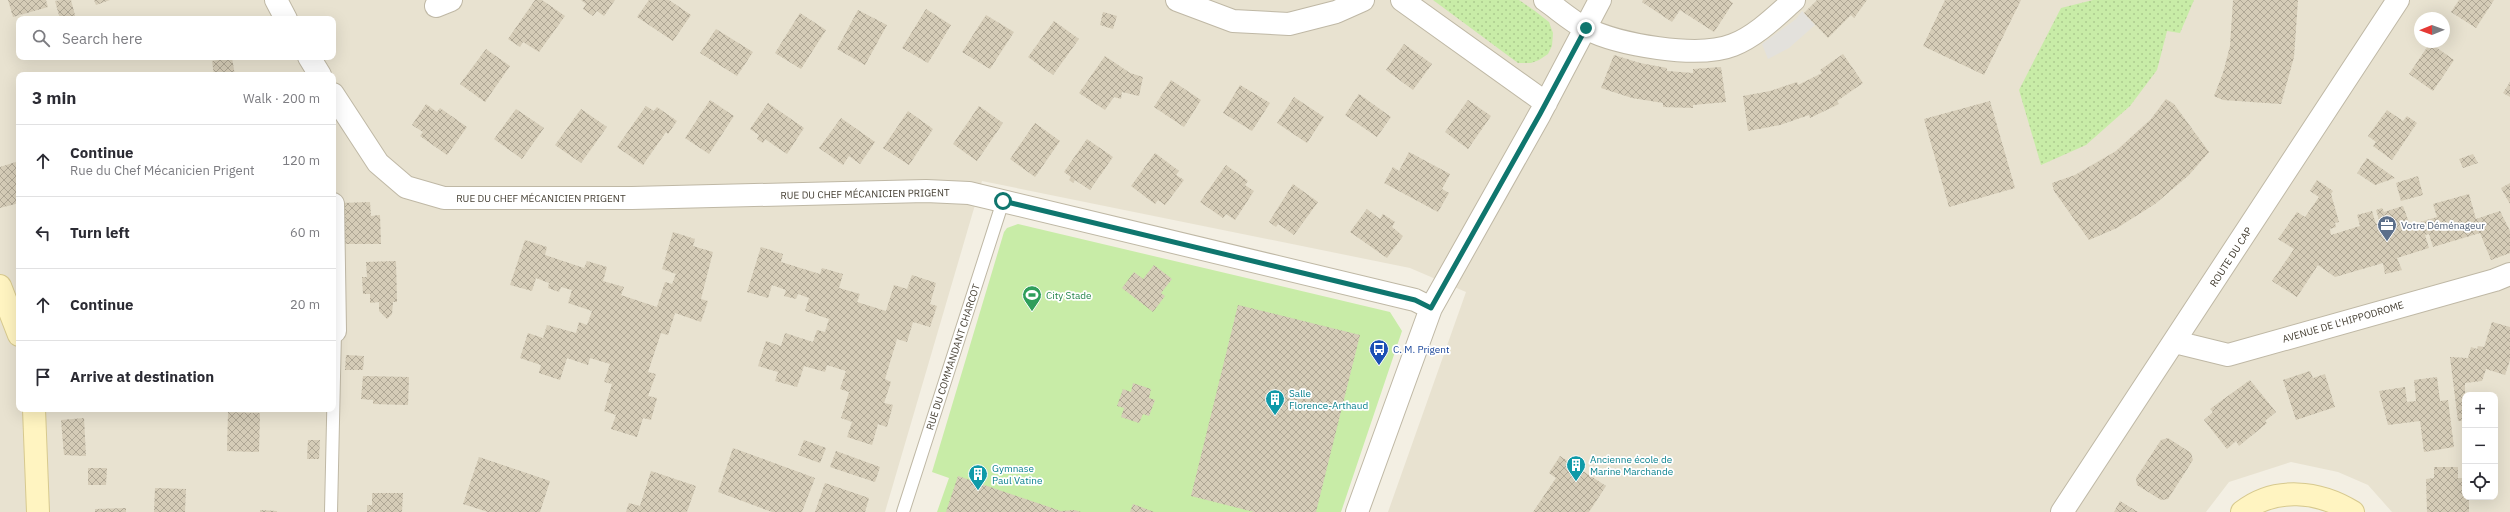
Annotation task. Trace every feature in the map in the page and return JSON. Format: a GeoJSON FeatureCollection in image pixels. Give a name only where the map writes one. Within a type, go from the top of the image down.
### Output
{"type":"FeatureCollection","features":[{"type":"Feature","properties":{"kind":"street"},"geometry":{"type":"LineString","coordinates":[[276,0],[284,16]]}},
{"type":"Feature","properties":{"kind":"street"},"geometry":{"type":"LineString","coordinates":[[1177,0],[1233,21],[1289,24],[1336,12],[1363,0]]}},
{"type":"Feature","properties":{"kind":"street"},"geometry":{"type":"LineString","coordinates":[[1402,0],[1546,103]]}},
{"type":"Feature","properties":{"kind":"street"},"geometry":{"type":"LineString","coordinates":[[1545,0],[1586,28],[1636,44],[1685,52],[1733,45],[1763,26],[1794,0]]}},
{"type":"Feature","properties":{"kind":"street"},"geometry":{"type":"LineString","coordinates":[[1357,512],[1431,308],[1546,103],[1600,0]]}},
{"type":"Feature","properties":{"kind":"street","name":"ROUTE DU CAP"},"geometry":{"type":"LineString","coordinates":[[2062,512],[2175,342],[2398,0]]}},
{"type":"Feature","properties":{"kind":"street"},"geometry":{"type":"LineString","coordinates":[[304,60],[308,72]]}},
{"type":"Feature","properties":{"kind":"street"},"geometry":{"type":"LineString","coordinates":[[311,60],[318,72]]}},
{"type":"Feature","properties":{"kind":"street","name":"RUE DU CHEF MÉCANICIEN PRIGENT"},"geometry":{"type":"LineString","coordinates":[[336,99],[378,164],[406,188],[444,198],[632,198],[926,191],[969,193],[1415,300],[1431,308]]}},
{"type":"Feature","properties":{"kind":"street","name":"AVENUE DE L'HIPPODROME"},"geometry":{"type":"LineString","coordinates":[[2175,342],[2228,355],[2494,280],[2510,274]]}},
{"type":"Feature","properties":{"kind":"street"},"geometry":{"type":"LineString","coordinates":[[0,286],[16,327]]}},
{"type":"Feature","properties":{"kind":"street"},"geometry":{"type":"LineString","coordinates":[[34,412],[38,512]]}},
{"type":"Feature","properties":{"kind":"street"},"geometry":{"type":"LineString","coordinates":[[2242,512],[2262,500],[2282,495],[2302,494],[2339,503],[2352,512]]}},
{"type":"Feature","properties":{"kind":"lane","name":"RUE DU COMMANDANT CHARCOT"},"geometry":{"type":"LineString","coordinates":[[903,512],[1003,201]]}},
{"type":"Feature","properties":{"kind":"lane"},"geometry":{"type":"LineString","coordinates":[[331,512],[333,412]]}},
{"type":"Feature","properties":{"kind":"shaded area"},"geometry":{"type":"Polygon","coordinates":[[[0,0],[2510,0],[2510,512],[2392,512],[2368,485],[2338,472],[2291,462],[2229,482],[2206,512],[1388,512],[1466,292],[1410,268],[982,181],[885,512],[0,512],[0,0]]]}},
{"type":"Feature","properties":{"kind":"shaded area"},"geometry":{"type":"Polygon","coordinates":[[[1802,11],[1815,25],[1789,48],[1768,59],[1762,44],[1796,19],[1802,11]]]}},
{"type":"Feature","properties":{"kind":"green space"},"geometry":{"type":"Polygon","coordinates":[[[1433,0],[1519,0],[1549,22],[1553,33],[1552,46],[1548,54],[1539,60],[1531,63],[1518,63],[1433,0]]]}},
{"type":"Feature","properties":{"kind":"green space"},"geometry":{"type":"Polygon","coordinates":[[[2093,0],[2194,0],[2180,33],[2167,31],[2157,70],[2130,106],[2086,145],[2041,165],[2019,90],[2061,8],[2093,0]]]}},
{"type":"Feature","properties":{"kind":"green space"},"geometry":{"type":"Polygon","coordinates":[[[1018,224],[1390,312],[1402,331],[1341,512],[937,512],[949,478],[932,472],[1004,232],[1007,228],[1018,224]]]}},
{"type":"Feature","properties":{"kind":"building"},"geometry":{"type":"Polygon","coordinates":[[[8,0],[46,0],[48,7],[13,17],[8,0]]]}},
{"type":"Feature","properties":{"kind":"building"},"geometry":{"type":"Polygon","coordinates":[[[71,0],[75,16],[59,16],[55,1],[71,0]]]}},
{"type":"Feature","properties":{"kind":"building"},"geometry":{"type":"Polygon","coordinates":[[[94,0],[110,0],[96,5],[94,0]]]}},
{"type":"Feature","properties":{"kind":"building"},"geometry":{"type":"Polygon","coordinates":[[[535,0],[542,0],[565,16],[539,52],[523,42],[520,47],[508,39],[535,0]]]}},
{"type":"Feature","properties":{"kind":"building"},"geometry":{"type":"Polygon","coordinates":[[[581,0],[615,0],[604,16],[597,11],[593,16],[583,9],[586,4],[581,0]]]}},
{"type":"Feature","properties":{"kind":"building"},"geometry":{"type":"Polygon","coordinates":[[[649,0],[669,0],[691,15],[673,41],[637,17],[649,0]]]}},
{"type":"Feature","properties":{"kind":"building"},"geometry":{"type":"Polygon","coordinates":[[[1643,0],[1729,0],[1733,3],[1714,32],[1680,10],[1672,22],[1642,2],[1643,0]]]}},
{"type":"Feature","properties":{"kind":"building"},"geometry":{"type":"Polygon","coordinates":[[[1817,0],[1867,0],[1854,18],[1851,15],[1828,38],[1804,13],[1817,0]]]}},
{"type":"Feature","properties":{"kind":"building"},"geometry":{"type":"Polygon","coordinates":[[[1945,0],[2021,0],[1984,75],[1923,46],[1945,0]]]}},
{"type":"Feature","properties":{"kind":"building"},"geometry":{"type":"Polygon","coordinates":[[[2233,0],[2298,0],[2294,57],[2281,104],[2223,100],[2214,96],[2223,73],[2230,46],[2233,0]]]}},
{"type":"Feature","properties":{"kind":"building"},"geometry":{"type":"Polygon","coordinates":[[[2459,0],[2494,0],[2476,28],[2451,12],[2459,0]]]}},
{"type":"Feature","properties":{"kind":"building"},"geometry":{"type":"Polygon","coordinates":[[[926,9],[951,25],[928,63],[902,48],[926,9]]]}},
{"type":"Feature","properties":{"kind":"building"},"geometry":{"type":"Polygon","coordinates":[[[858,10],[887,25],[865,65],[837,49],[858,10]]]}},
{"type":"Feature","properties":{"kind":"building"},"geometry":{"type":"Polygon","coordinates":[[[1103,12],[1117,16],[1113,29],[1100,25],[1103,12]]]}},
{"type":"Feature","properties":{"kind":"building"},"geometry":{"type":"Polygon","coordinates":[[[800,13],[826,30],[801,69],[775,53],[800,13]]]}},
{"type":"Feature","properties":{"kind":"building"},"geometry":{"type":"Polygon","coordinates":[[[986,15],[1014,32],[990,69],[962,52],[986,15]]]}},
{"type":"Feature","properties":{"kind":"building"},"geometry":{"type":"Polygon","coordinates":[[[1054,21],[1079,39],[1053,75],[1028,57],[1054,21]]]}},
{"type":"Feature","properties":{"kind":"building"},"geometry":{"type":"Polygon","coordinates":[[[716,29],[753,52],[737,76],[700,53],[716,29]]]}},
{"type":"Feature","properties":{"kind":"building"},"geometry":{"type":"Polygon","coordinates":[[[1404,44],[1432,64],[1413,90],[1386,70],[1404,44]]]}},
{"type":"Feature","properties":{"kind":"building"},"geometry":{"type":"Polygon","coordinates":[[[2427,48],[2437,48],[2454,60],[2433,91],[2409,74],[2427,48]]]}},
{"type":"Feature","properties":{"kind":"building"},"geometry":{"type":"Polygon","coordinates":[[[486,49],[510,66],[485,102],[460,84],[486,49]]]}},
{"type":"Feature","properties":{"kind":"building"},"geometry":{"type":"Polygon","coordinates":[[[1843,54],[1863,83],[1837,101],[1839,104],[1810,118],[1809,115],[1780,125],[1748,131],[1743,96],[1770,91],[1797,82],[1798,85],[1822,73],[1820,70],[1843,54]]]}},
{"type":"Feature","properties":{"kind":"building"},"geometry":{"type":"Polygon","coordinates":[[[1614,55],[1640,63],[1667,68],[1667,71],[1693,73],[1693,69],[1721,67],[1726,102],[1693,105],[1693,108],[1663,107],[1663,103],[1632,98],[1601,88],[1614,55]]]}},
{"type":"Feature","properties":{"kind":"building"},"geometry":{"type":"Polygon","coordinates":[[[1105,56],[1130,73],[1143,77],[1139,96],[1122,92],[1121,99],[1114,97],[1105,110],[1079,93],[1105,56]]]}},
{"type":"Feature","properties":{"kind":"building"},"geometry":{"type":"Polygon","coordinates":[[[232,60],[234,72],[214,72],[212,61],[232,60]]]}},
{"type":"Feature","properties":{"kind":"building"},"geometry":{"type":"Polygon","coordinates":[[[1171,80],[1201,100],[1184,127],[1154,107],[1171,80]]]}},
{"type":"Feature","properties":{"kind":"building"},"geometry":{"type":"Polygon","coordinates":[[[2510,82],[2510,97],[2503,93],[2510,82]]]}},
{"type":"Feature","properties":{"kind":"building"},"geometry":{"type":"Polygon","coordinates":[[[1240,85],[1270,103],[1252,131],[1223,113],[1240,85]]]}},
{"type":"Feature","properties":{"kind":"building"},"geometry":{"type":"Polygon","coordinates":[[[1359,94],[1391,117],[1377,137],[1345,115],[1359,94]]]}},
{"type":"Feature","properties":{"kind":"building"},"geometry":{"type":"Polygon","coordinates":[[[1294,97],[1324,117],[1307,143],[1277,123],[1294,97]]]}},
{"type":"Feature","properties":{"kind":"building"},"geometry":{"type":"Polygon","coordinates":[[[2166,99],[2174,104],[2209,152],[2189,175],[2155,204],[2117,228],[2089,240],[2054,191],[2052,183],[2075,175],[2116,151],[2151,119],[2166,99]]]}},
{"type":"Feature","properties":{"kind":"building"},"geometry":{"type":"Polygon","coordinates":[[[710,100],[734,116],[709,154],[685,138],[710,100]]]}},
{"type":"Feature","properties":{"kind":"building"},"geometry":{"type":"Polygon","coordinates":[[[1468,100],[1491,116],[1468,149],[1445,132],[1468,100]]]}},
{"type":"Feature","properties":{"kind":"building"},"geometry":{"type":"Polygon","coordinates":[[[1990,101],[2015,188],[1949,207],[1924,119],[1990,101]]]}},
{"type":"Feature","properties":{"kind":"building"},"geometry":{"type":"Polygon","coordinates":[[[768,103],[804,128],[787,154],[765,139],[763,143],[757,139],[759,135],[750,129],[768,103]]]}},
{"type":"Feature","properties":{"kind":"building"},"geometry":{"type":"Polygon","coordinates":[[[426,104],[437,112],[440,108],[467,127],[447,155],[420,136],[423,132],[412,125],[426,104]]]}},
{"type":"Feature","properties":{"kind":"building"},"geometry":{"type":"Polygon","coordinates":[[[646,106],[654,111],[657,107],[677,121],[668,134],[666,132],[643,165],[617,147],[646,106]]]}},
{"type":"Feature","properties":{"kind":"building"},"geometry":{"type":"Polygon","coordinates":[[[979,106],[1003,123],[977,161],[953,144],[979,106]]]}},
{"type":"Feature","properties":{"kind":"building"},"geometry":{"type":"Polygon","coordinates":[[[516,109],[544,128],[522,159],[494,139],[516,109]]]}},
{"type":"Feature","properties":{"kind":"building"},"geometry":{"type":"Polygon","coordinates":[[[581,109],[607,127],[581,163],[555,145],[581,109]]]}},
{"type":"Feature","properties":{"kind":"building"},"geometry":{"type":"Polygon","coordinates":[[[2387,110],[2403,121],[2407,116],[2417,123],[2392,160],[2373,146],[2376,142],[2368,136],[2387,110]]]}},
{"type":"Feature","properties":{"kind":"building"},"geometry":{"type":"Polygon","coordinates":[[[908,111],[933,129],[909,165],[883,148],[908,111]]]}},
{"type":"Feature","properties":{"kind":"building"},"geometry":{"type":"Polygon","coordinates":[[[841,118],[875,142],[860,164],[849,156],[843,165],[819,148],[841,118]]]}},
{"type":"Feature","properties":{"kind":"building"},"geometry":{"type":"Polygon","coordinates":[[[1035,123],[1060,141],[1035,177],[1010,159],[1035,123]]]}},
{"type":"Feature","properties":{"kind":"building"},"geometry":{"type":"Polygon","coordinates":[[[1087,139],[1113,157],[1090,190],[1075,180],[1073,183],[1069,180],[1071,177],[1064,172],[1087,139]]]}},
{"type":"Feature","properties":{"kind":"building"},"geometry":{"type":"Polygon","coordinates":[[[1409,152],[1450,174],[1442,189],[1449,193],[1438,212],[1384,183],[1393,167],[1399,171],[1409,152]]]}},
{"type":"Feature","properties":{"kind":"building"},"geometry":{"type":"Polygon","coordinates":[[[1155,153],[1179,171],[1176,175],[1184,180],[1165,205],[1158,200],[1155,204],[1131,186],[1155,153]]]}},
{"type":"Feature","properties":{"kind":"building"},"geometry":{"type":"Polygon","coordinates":[[[2473,154],[2478,163],[2463,168],[2459,159],[2473,154]]]}},
{"type":"Feature","properties":{"kind":"building"},"geometry":{"type":"Polygon","coordinates":[[[2367,158],[2395,178],[2375,185],[2357,173],[2367,158]]]}},
{"type":"Feature","properties":{"kind":"building"},"geometry":{"type":"Polygon","coordinates":[[[16,162],[16,204],[0,208],[0,167],[16,162]]]}},
{"type":"Feature","properties":{"kind":"building"},"geometry":{"type":"Polygon","coordinates":[[[1226,165],[1248,181],[1245,185],[1254,191],[1235,220],[1226,214],[1223,218],[1200,202],[1226,165]]]}},
{"type":"Feature","properties":{"kind":"building"},"geometry":{"type":"Polygon","coordinates":[[[2418,176],[2423,195],[2401,201],[2396,183],[2418,176]]]}},
{"type":"Feature","properties":{"kind":"building"},"geometry":{"type":"Polygon","coordinates":[[[2317,180],[2333,191],[2331,194],[2339,222],[2335,223],[2336,227],[2330,229],[2331,235],[2360,226],[2357,215],[2372,211],[2376,224],[2380,223],[2376,210],[2382,208],[2384,212],[2403,206],[2410,225],[2437,217],[2433,204],[2469,194],[2476,219],[2500,211],[2510,231],[2510,253],[2491,260],[2480,233],[2433,247],[2429,234],[2425,235],[2429,248],[2397,258],[2402,270],[2385,274],[2383,263],[2335,277],[2318,265],[2297,297],[2272,281],[2294,249],[2278,239],[2297,212],[2305,217],[2319,197],[2310,191],[2317,180]]]}},
{"type":"Feature","properties":{"kind":"building"},"geometry":{"type":"Polygon","coordinates":[[[2510,183],[2510,204],[2501,188],[2510,183]]]}},
{"type":"Feature","properties":{"kind":"building"},"geometry":{"type":"Polygon","coordinates":[[[1293,184],[1318,202],[1294,235],[1278,224],[1276,227],[1269,222],[1293,184]]]}},
{"type":"Feature","properties":{"kind":"building"},"geometry":{"type":"Polygon","coordinates":[[[370,202],[371,216],[380,215],[381,244],[342,244],[341,203],[370,202]]]}},
{"type":"Feature","properties":{"kind":"building"},"geometry":{"type":"Polygon","coordinates":[[[1367,209],[1380,219],[1383,214],[1395,222],[1392,227],[1403,236],[1387,258],[1350,232],[1367,209]]]}},
{"type":"Feature","properties":{"kind":"building"},"geometry":{"type":"Polygon","coordinates":[[[673,232],[695,239],[693,246],[713,252],[701,299],[708,301],[701,322],[675,313],[668,335],[661,333],[648,372],[656,374],[648,396],[657,398],[651,420],[643,418],[637,437],[611,429],[616,415],[604,411],[612,384],[604,382],[610,364],[590,358],[588,365],[567,358],[560,380],[539,373],[541,365],[520,358],[528,333],[543,338],[547,325],[576,333],[579,322],[587,325],[592,311],[568,303],[572,290],[561,287],[559,292],[548,288],[549,283],[536,278],[532,291],[510,285],[525,240],[547,247],[545,255],[584,268],[587,261],[607,267],[603,281],[624,287],[621,295],[657,307],[665,282],[672,284],[676,274],[662,269],[673,232]]]}},
{"type":"Feature","properties":{"kind":"building"},"geometry":{"type":"Polygon","coordinates":[[[761,247],[783,254],[781,262],[820,274],[822,268],[843,274],[839,288],[860,294],[857,302],[886,311],[894,285],[907,289],[912,275],[936,283],[930,304],[937,306],[930,327],[913,322],[907,342],[897,339],[885,379],[891,382],[884,403],[893,405],[887,427],[878,424],[872,445],[847,437],[852,422],[841,418],[849,392],[840,389],[846,371],[827,365],[825,372],[804,366],[797,387],[775,381],[778,372],[758,366],[766,341],[781,346],[785,333],[813,342],[817,330],[825,332],[829,319],[805,311],[809,298],[798,294],[796,299],[784,296],[786,290],[772,285],[768,298],[747,292],[761,247]]]}},
{"type":"Feature","properties":{"kind":"building"},"geometry":{"type":"Polygon","coordinates":[[[396,261],[397,302],[393,302],[392,314],[387,319],[379,311],[379,302],[370,303],[370,294],[363,294],[362,277],[367,277],[366,262],[396,261]]]}},
{"type":"Feature","properties":{"kind":"building"},"geometry":{"type":"Polygon","coordinates":[[[1154,265],[1172,279],[1161,293],[1165,296],[1153,312],[1122,288],[1134,272],[1143,279],[1154,265]]]}},
{"type":"Feature","properties":{"kind":"building","name":"Salle Florence-Arthaud"},"geometry":{"type":"Polygon","coordinates":[[[1238,305],[1360,335],[1316,512],[1254,512],[1191,496],[1238,305]]]}},
{"type":"Feature","properties":{"kind":"building"},"geometry":{"type":"Polygon","coordinates":[[[2492,322],[2510,327],[2510,360],[2505,375],[2486,369],[2482,381],[2465,383],[2465,392],[2462,392],[2462,420],[2458,421],[2450,357],[2468,358],[2471,347],[2477,349],[2478,346],[2484,347],[2492,322]]]}},
{"type":"Feature","properties":{"kind":"building"},"geometry":{"type":"Polygon","coordinates":[[[346,355],[364,356],[363,370],[345,370],[346,355]]]}},
{"type":"Feature","properties":{"kind":"building"},"geometry":{"type":"Polygon","coordinates":[[[2310,371],[2313,378],[2325,374],[2335,407],[2296,420],[2283,380],[2310,371]]]}},
{"type":"Feature","properties":{"kind":"building"},"geometry":{"type":"Polygon","coordinates":[[[363,376],[409,377],[408,405],[373,404],[373,400],[361,399],[363,376]]]}},
{"type":"Feature","properties":{"kind":"building"},"geometry":{"type":"Polygon","coordinates":[[[2437,377],[2440,401],[2448,400],[2454,447],[2424,452],[2420,421],[2388,425],[2379,391],[2405,387],[2407,402],[2416,401],[2414,380],[2437,377]]]}},
{"type":"Feature","properties":{"kind":"building"},"geometry":{"type":"Polygon","coordinates":[[[2250,380],[2276,412],[2265,421],[2267,423],[2239,446],[2236,441],[2227,449],[2204,420],[2213,412],[2210,409],[2250,380]]]}},
{"type":"Feature","properties":{"kind":"building"},"geometry":{"type":"Polygon","coordinates":[[[1133,383],[1151,389],[1149,398],[1155,400],[1149,416],[1143,414],[1139,423],[1121,417],[1124,408],[1117,406],[1123,389],[1131,392],[1133,383]]]}},
{"type":"Feature","properties":{"kind":"building"},"geometry":{"type":"Polygon","coordinates":[[[228,412],[260,413],[259,452],[227,451],[228,412]]]}},
{"type":"Feature","properties":{"kind":"building"},"geometry":{"type":"Polygon","coordinates":[[[84,418],[86,456],[64,455],[61,420],[84,418]]]}},
{"type":"Feature","properties":{"kind":"building"},"geometry":{"type":"Polygon","coordinates":[[[2168,438],[2191,453],[2193,460],[2168,499],[2161,500],[2137,485],[2136,478],[2161,440],[2168,438]]]}},
{"type":"Feature","properties":{"kind":"building"},"geometry":{"type":"Polygon","coordinates":[[[308,440],[320,440],[319,459],[307,459],[308,440]]]}},
{"type":"Feature","properties":{"kind":"building"},"geometry":{"type":"Polygon","coordinates":[[[804,440],[826,448],[820,463],[798,455],[804,440]]]}},
{"type":"Feature","properties":{"kind":"building"},"geometry":{"type":"Polygon","coordinates":[[[733,448],[815,478],[802,512],[772,512],[718,492],[733,448]]]}},
{"type":"Feature","properties":{"kind":"building"},"geometry":{"type":"Polygon","coordinates":[[[836,451],[880,467],[875,482],[830,467],[836,451]]]}},
{"type":"Feature","properties":{"kind":"building","name":"Ancienne école de Marine Marchande"},"geometry":{"type":"Polygon","coordinates":[[[1560,456],[1606,486],[1589,512],[1533,512],[1556,478],[1549,473],[1560,456]]]}},
{"type":"Feature","properties":{"kind":"building"},"geometry":{"type":"Polygon","coordinates":[[[479,457],[550,481],[540,512],[488,512],[463,504],[479,457]]]}},
{"type":"Feature","properties":{"kind":"building"},"geometry":{"type":"Polygon","coordinates":[[[2434,467],[2458,467],[2458,478],[2462,478],[2462,500],[2469,500],[2469,512],[2427,512],[2426,479],[2434,478],[2434,467]]]}},
{"type":"Feature","properties":{"kind":"building"},"geometry":{"type":"Polygon","coordinates":[[[88,468],[107,468],[106,485],[88,485],[88,468]]]}},
{"type":"Feature","properties":{"kind":"building"},"geometry":{"type":"Polygon","coordinates":[[[651,471],[696,486],[687,512],[626,512],[629,503],[640,506],[651,471]]]}},
{"type":"Feature","properties":{"kind":"building","name":"Gymnase Paul Vatine"},"geometry":{"type":"Polygon","coordinates":[[[958,476],[1061,511],[1075,510],[1081,512],[946,512],[958,476]]]}},
{"type":"Feature","properties":{"kind":"building"},"geometry":{"type":"Polygon","coordinates":[[[825,483],[869,498],[865,512],[815,512],[825,483]]]}},
{"type":"Feature","properties":{"kind":"building"},"geometry":{"type":"Polygon","coordinates":[[[155,488],[186,489],[185,512],[154,512],[155,488]]]}},
{"type":"Feature","properties":{"kind":"building"},"geometry":{"type":"Polygon","coordinates":[[[372,493],[403,493],[402,512],[367,512],[367,505],[372,505],[372,493]]]}},
{"type":"Feature","properties":{"kind":"building"},"geometry":{"type":"Polygon","coordinates":[[[2120,501],[2138,512],[2114,512],[2120,501]]]}},
{"type":"Feature","properties":{"kind":"building"},"geometry":{"type":"Polygon","coordinates":[[[1133,504],[1154,512],[1130,512],[1133,504]]]}},
{"type":"Feature","properties":{"kind":"building"},"geometry":{"type":"Polygon","coordinates":[[[126,508],[126,512],[95,512],[95,509],[126,508]]]}},
{"type":"Feature","properties":{"kind":"building"},"geometry":{"type":"Polygon","coordinates":[[[260,510],[277,511],[277,512],[260,512],[260,510]]]}},
{"type":"Feature","properties":{"kind":"place","name":"Votre Déménageur"},"geometry":{"type":"Point","coordinates":[2387,242]}},
{"type":"Feature","properties":{"kind":"place","name":"City Stade"},"geometry":{"type":"Point","coordinates":[1032,312]}},
{"type":"Feature","properties":{"kind":"place","name":"C. M. Prigent"},"geometry":{"type":"Point","coordinates":[1379,366]}},
{"type":"Feature","properties":{"kind":"place","name":"Salle Florence-Arthaud"},"geometry":{"type":"Point","coordinates":[1275,416]}},
{"type":"Feature","properties":{"kind":"place","name":"Ancienne école de Marine Marchande"},"geometry":{"type":"Point","coordinates":[1576,482]}},
{"type":"Feature","properties":{"kind":"place","name":"Gymnase Paul Vatine"},"geometry":{"type":"Point","coordinates":[978,491]}},
{"type":"Feature","properties":{"kind":"route"},"geometry":{"type":"LineString","coordinates":[[1003,201],[1209,249],[1415,300],[1431,308],[1540,114],[1586,28]]}}]}
